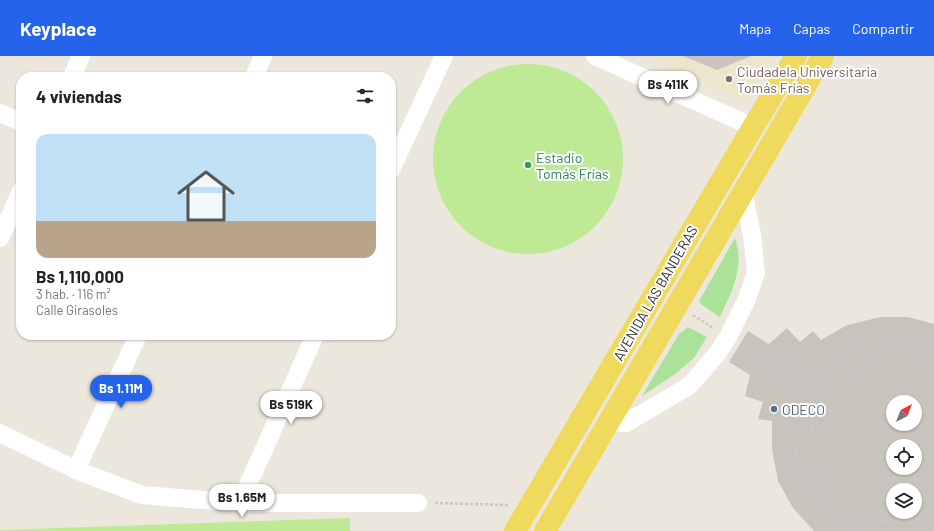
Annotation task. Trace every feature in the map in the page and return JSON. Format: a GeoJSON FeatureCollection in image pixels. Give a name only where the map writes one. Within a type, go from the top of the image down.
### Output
{"type":"FeatureCollection","features":[{"type":"Feature","properties":{"kind":"main road","name":"AVENIDA LAS BANDERAS"},"geometry":{"type":"LineString","coordinates":[[515,531],[753,126],[796,56]]}},
{"type":"Feature","properties":{"kind":"main road","name":"AVENIDA LAS BANDERAS"},"geometry":{"type":"LineString","coordinates":[[545,531],[823,56]]}},
{"type":"Feature","properties":{"kind":"street"},"geometry":{"type":"LineString","coordinates":[[74,72],[82,56]]}},
{"type":"Feature","properties":{"kind":"street"},"geometry":{"type":"LineString","coordinates":[[256,72],[263,56]]}},
{"type":"Feature","properties":{"kind":"street"},"geometry":{"type":"LineString","coordinates":[[396,159],[444,56]]}},
{"type":"Feature","properties":{"kind":"street"},"geometry":{"type":"LineString","coordinates":[[601,57],[753,126]]}},
{"type":"Feature","properties":{"kind":"street"},"geometry":{"type":"LineString","coordinates":[[0,113],[16,120]]}},
{"type":"Feature","properties":{"kind":"street"},"geometry":{"type":"LineString","coordinates":[[609,422],[626,423],[689,386],[717,354],[728,337],[746,301],[756,272],[752,235],[743,191]]}},
{"type":"Feature","properties":{"kind":"street"},"geometry":{"type":"LineString","coordinates":[[0,238],[16,202]]}},
{"type":"Feature","properties":{"kind":"street"},"geometry":{"type":"LineString","coordinates":[[76,470],[136,340]]}},
{"type":"Feature","properties":{"kind":"street"},"geometry":{"type":"LineString","coordinates":[[240,503],[313,340]]}},
{"type":"Feature","properties":{"kind":"street"},"geometry":{"type":"LineString","coordinates":[[0,433],[76,470],[142,495],[240,503],[418,503]]}},
{"type":"Feature","properties":{"kind":"path"},"geometry":{"type":"LineString","coordinates":[[689,313],[715,329]]}},
{"type":"Feature","properties":{"kind":"path"},"geometry":{"type":"LineString","coordinates":[[855,531],[847,528],[818,505],[799,472],[793,435],[802,398],[815,378],[843,353],[878,341],[916,342],[934,350]]}},
{"type":"Feature","properties":{"kind":"path"},"geometry":{"type":"LineString","coordinates":[[738,343],[824,396]]}},
{"type":"Feature","properties":{"kind":"path"},"geometry":{"type":"LineString","coordinates":[[802,398],[766,376],[778,355],[815,378]]}},
{"type":"Feature","properties":{"kind":"path"},"geometry":{"type":"LineString","coordinates":[[934,370],[908,360],[876,360],[846,373],[824,396],[813,425],[813,458],[826,487],[849,509],[879,521],[911,520],[934,511]]}},
{"type":"Feature","properties":{"kind":"path"},"geometry":{"type":"LineString","coordinates":[[418,503],[530,506]]}},
{"type":"Feature","properties":{"kind":"shaded area","name":"Ciudadela Universitaria Tomás Frías"},"geometry":{"type":"Polygon","coordinates":[[[645,56],[774,56],[747,101],[645,56]]]}},
{"type":"Feature","properties":{"kind":"green space","name":"Estadio Tomás Frías"},"geometry":{"type":"Polygon","coordinates":[[[528,64],[547,66],[564,71],[581,80],[595,92],[607,106],[616,123],[621,140],[623,159],[621,178],[616,195],[607,212],[595,226],[581,238],[564,247],[547,252],[528,254],[509,252],[492,247],[475,238],[461,226],[449,212],[440,195],[435,178],[433,159],[435,140],[440,123],[449,106],[461,92],[475,80],[492,71],[509,66],[528,64]]]}},
{"type":"Feature","properties":{"kind":"green space"},"geometry":{"type":"Polygon","coordinates":[[[735,238],[739,259],[738,269],[733,288],[720,317],[702,305],[699,301],[735,238]]]}},
{"type":"Feature","properties":{"kind":"green space"},"geometry":{"type":"Polygon","coordinates":[[[688,327],[707,337],[694,358],[675,374],[642,396],[679,334],[688,327]]]}},
{"type":"Feature","properties":{"kind":"green space"},"geometry":{"type":"Polygon","coordinates":[[[350,518],[350,531],[0,531],[0,530],[350,518]]]}},
{"type":"Feature","properties":{"kind":"building"},"geometry":{"type":"Polygon","coordinates":[[[683,56],[751,56],[717,70],[683,56]]]}},
{"type":"Feature","properties":{"kind":"building"},"geometry":{"type":"Polygon","coordinates":[[[881,317],[908,317],[934,324],[934,531],[814,531],[793,508],[778,481],[772,449],[772,421],[758,419],[763,402],[745,396],[750,375],[729,362],[748,331],[769,344],[787,328],[800,342],[813,331],[821,340],[847,325],[881,317]]]}},
{"type":"Feature","properties":{"kind":"place","name":"Ciudadela Universitaria Tomás Frías"},"geometry":{"type":"Point","coordinates":[729,79]}},
{"type":"Feature","properties":{"kind":"place","name":"Estadio Tomás Frías"},"geometry":{"type":"Point","coordinates":[528,165]}},
{"type":"Feature","properties":{"kind":"place","name":"ODECO"},"geometry":{"type":"Point","coordinates":[774,409]}}]}
